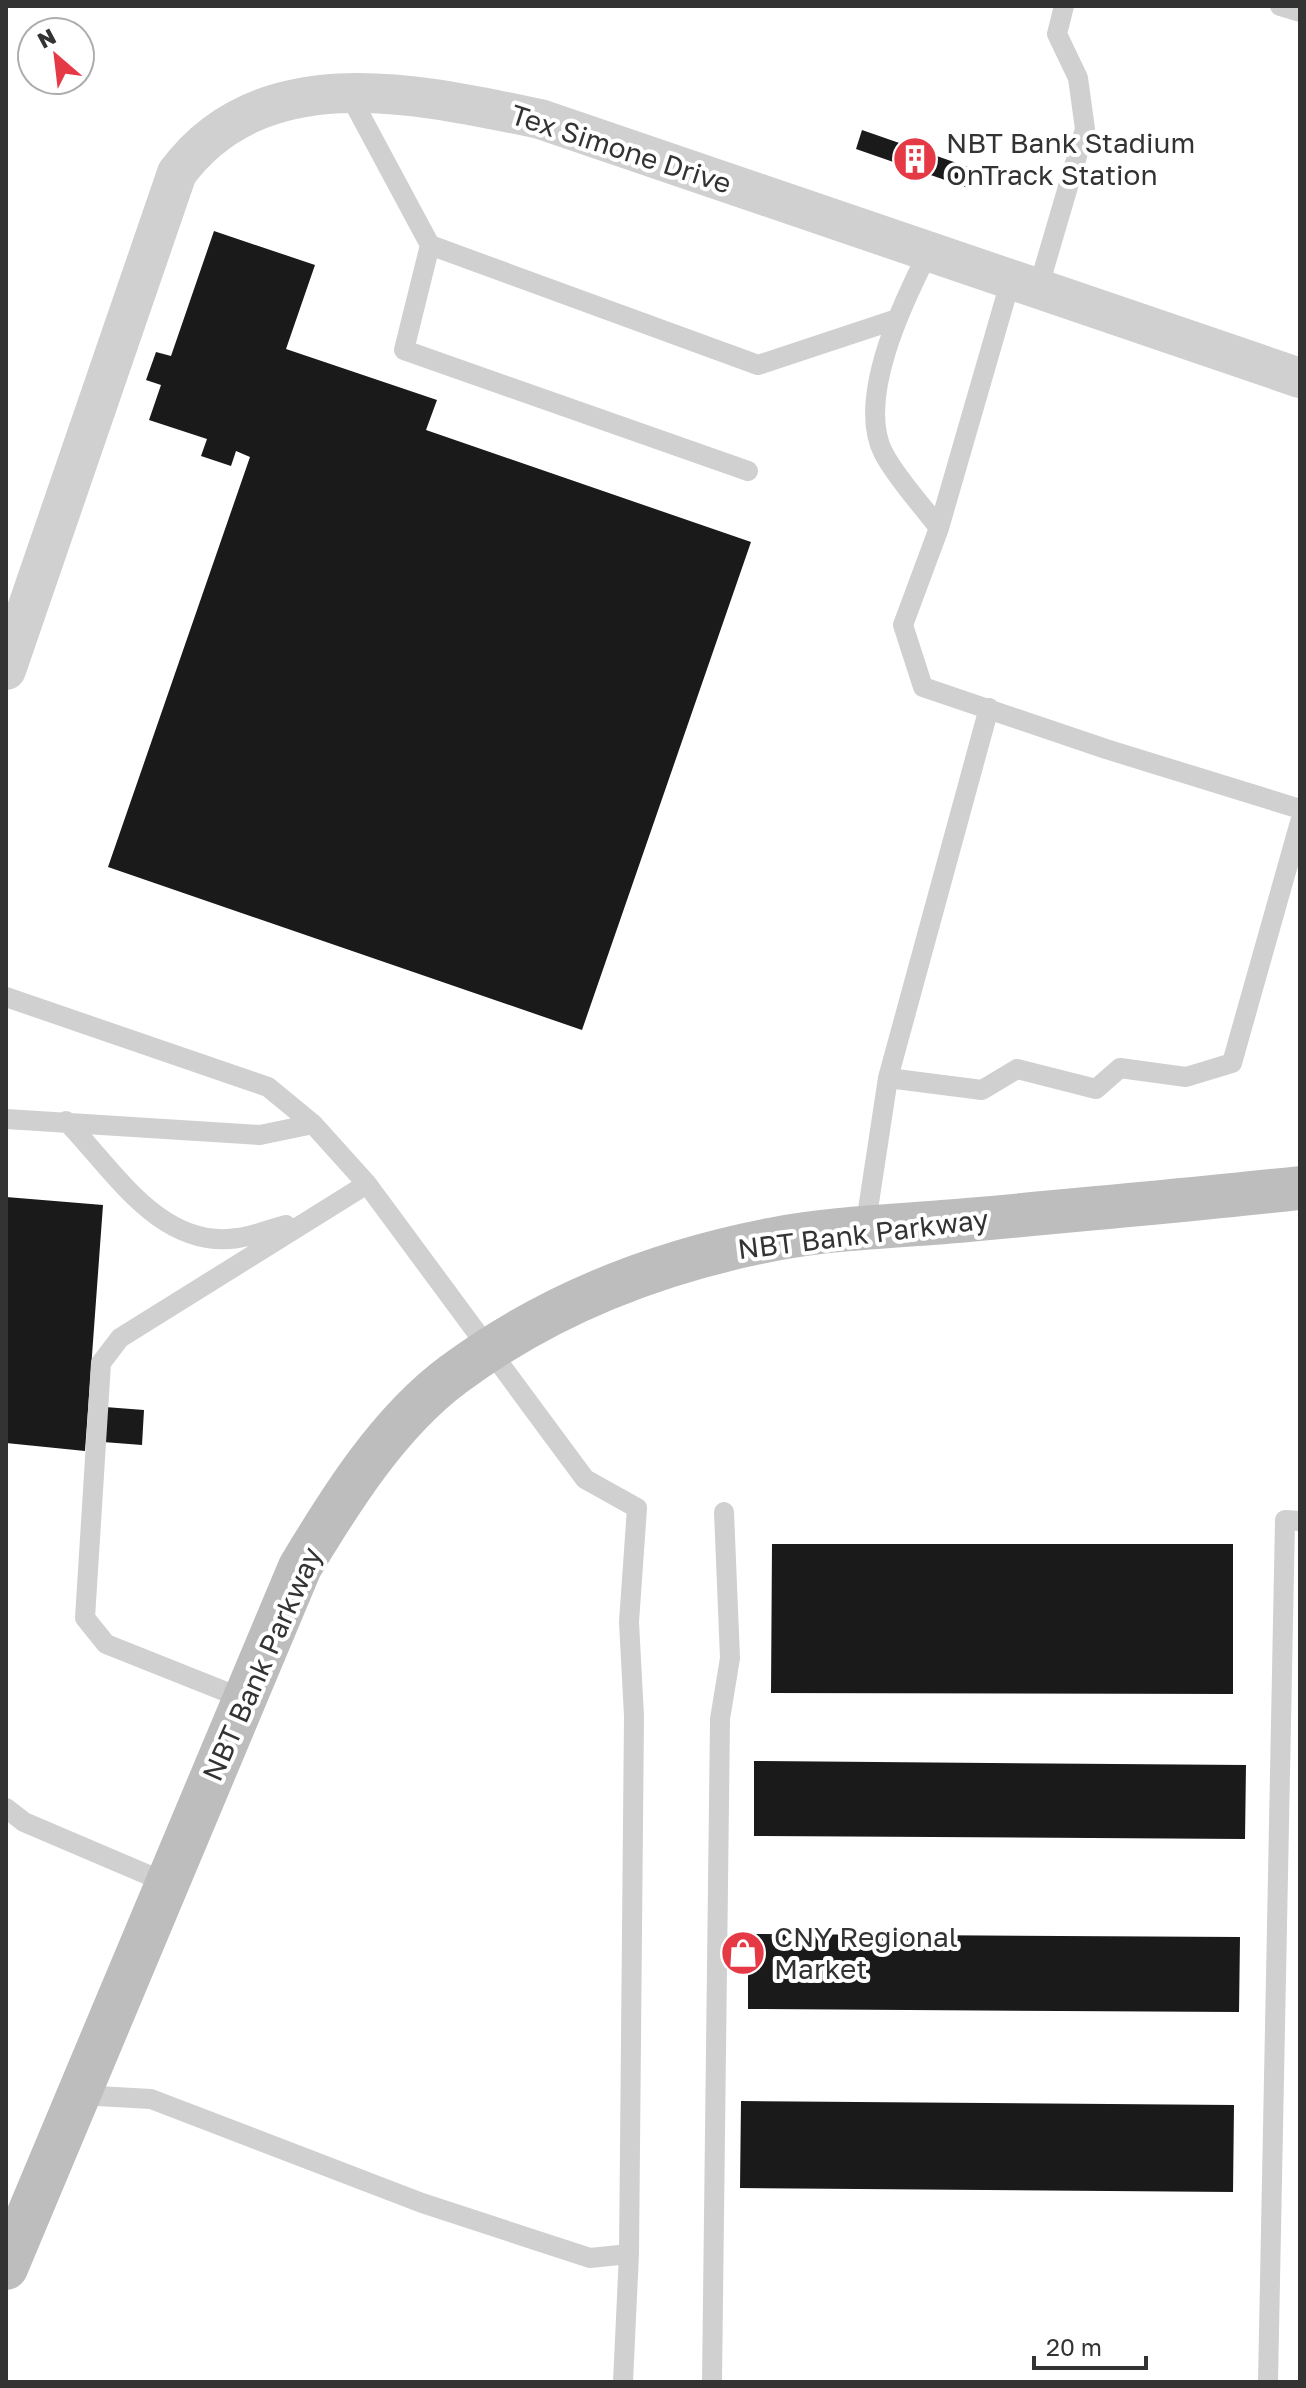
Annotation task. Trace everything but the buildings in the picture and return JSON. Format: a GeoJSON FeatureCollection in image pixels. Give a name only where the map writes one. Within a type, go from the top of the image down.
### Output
{"type":"FeatureCollection","features":[{"type":"Feature","properties":{"kind":"street","name":"Tex Simone Drive"},"geometry":{"type":"LineString","coordinates":[[6,670],[177,173],[196,147],[217,130],[266,104],[327,93],[433,97],[540,119],[1300,378]]}},
{"type":"Feature","properties":{"kind":"street","name":"NBT Bank Parkway"},"geometry":{"type":"LineString","coordinates":[[1253,1193],[1300,1161]]}},
{"type":"Feature","properties":{"kind":"street","name":"NBT Bank Parkway"},"geometry":{"type":"LineString","coordinates":[[6,2268],[300,1567],[334,1510],[404,1421],[453,1375],[556,1310],[622,1280],[685,1259],[778,1238],[1300,1188]]}},
{"type":"Feature","properties":{"kind":"lane"},"geometry":{"type":"LineString","coordinates":[[1064,6],[1057,34],[1078,78],[1085,129],[1025,284],[903,625],[923,687],[1300,809]]}},
{"type":"Feature","properties":{"kind":"lane"},"geometry":{"type":"LineString","coordinates":[[1280,6],[1300,12]]}},
{"type":"Feature","properties":{"kind":"lane"},"geometry":{"type":"LineString","coordinates":[[349,94],[430,245],[758,365],[894,320]]}},
{"type":"Feature","properties":{"kind":"lane"},"geometry":{"type":"LineString","coordinates":[[430,245],[404,350],[748,471]]}},
{"type":"Feature","properties":{"kind":"lane"},"geometry":{"type":"LineString","coordinates":[[929,251],[894,320],[875,405],[883,452],[939,528]]}},
{"type":"Feature","properties":{"kind":"lane"},"geometry":{"type":"LineString","coordinates":[[865,1230],[888,1078],[989,708]]}},
{"type":"Feature","properties":{"kind":"lane"},"geometry":{"type":"LineString","coordinates":[[888,1078],[982,1090],[1017,1069],[1096,1089],[1120,1068],[1186,1077],[1232,1063],[1300,822]]}},
{"type":"Feature","properties":{"kind":"lane"},"geometry":{"type":"LineString","coordinates":[[6,997],[268,1087],[313,1124],[367,1184],[585,1479],[637,1508],[629,1622],[634,1716],[629,2254],[623,2382]]}},
{"type":"Feature","properties":{"kind":"lane"},"geometry":{"type":"LineString","coordinates":[[6,1119],[260,1135],[313,1124]]}},
{"type":"Feature","properties":{"kind":"lane"},"geometry":{"type":"LineString","coordinates":[[66,1121],[136,1200],[164,1221],[203,1239],[238,1238],[309,1218]]}},
{"type":"Feature","properties":{"kind":"lane"},"geometry":{"type":"LineString","coordinates":[[244,1699],[106,1644],[85,1618],[101,1363],[120,1338],[367,1184]]}},
{"type":"Feature","properties":{"kind":"lane"},"geometry":{"type":"LineString","coordinates":[[712,2382],[720,1719],[730,1658],[724,1512]]}},
{"type":"Feature","properties":{"kind":"lane"},"geometry":{"type":"LineString","coordinates":[[1268,2382],[1292,1520]]}},
{"type":"Feature","properties":{"kind":"lane"},"geometry":{"type":"LineString","coordinates":[[6,1808],[24,1822],[167,1883]]}},
{"type":"Feature","properties":{"kind":"lane"},"geometry":{"type":"LineString","coordinates":[[79,2095],[151,2099],[422,2203],[590,2258],[629,2254]]}},
{"type":"Feature","properties":{"kind":"place","name":"NBT Bank Stadium OnTrack Station"},"geometry":{"type":"Point","coordinates":[915,159]}},
{"type":"Feature","properties":{"kind":"place","name":"CNY Regional Market"},"geometry":{"type":"Point","coordinates":[743,1953]}}]}
